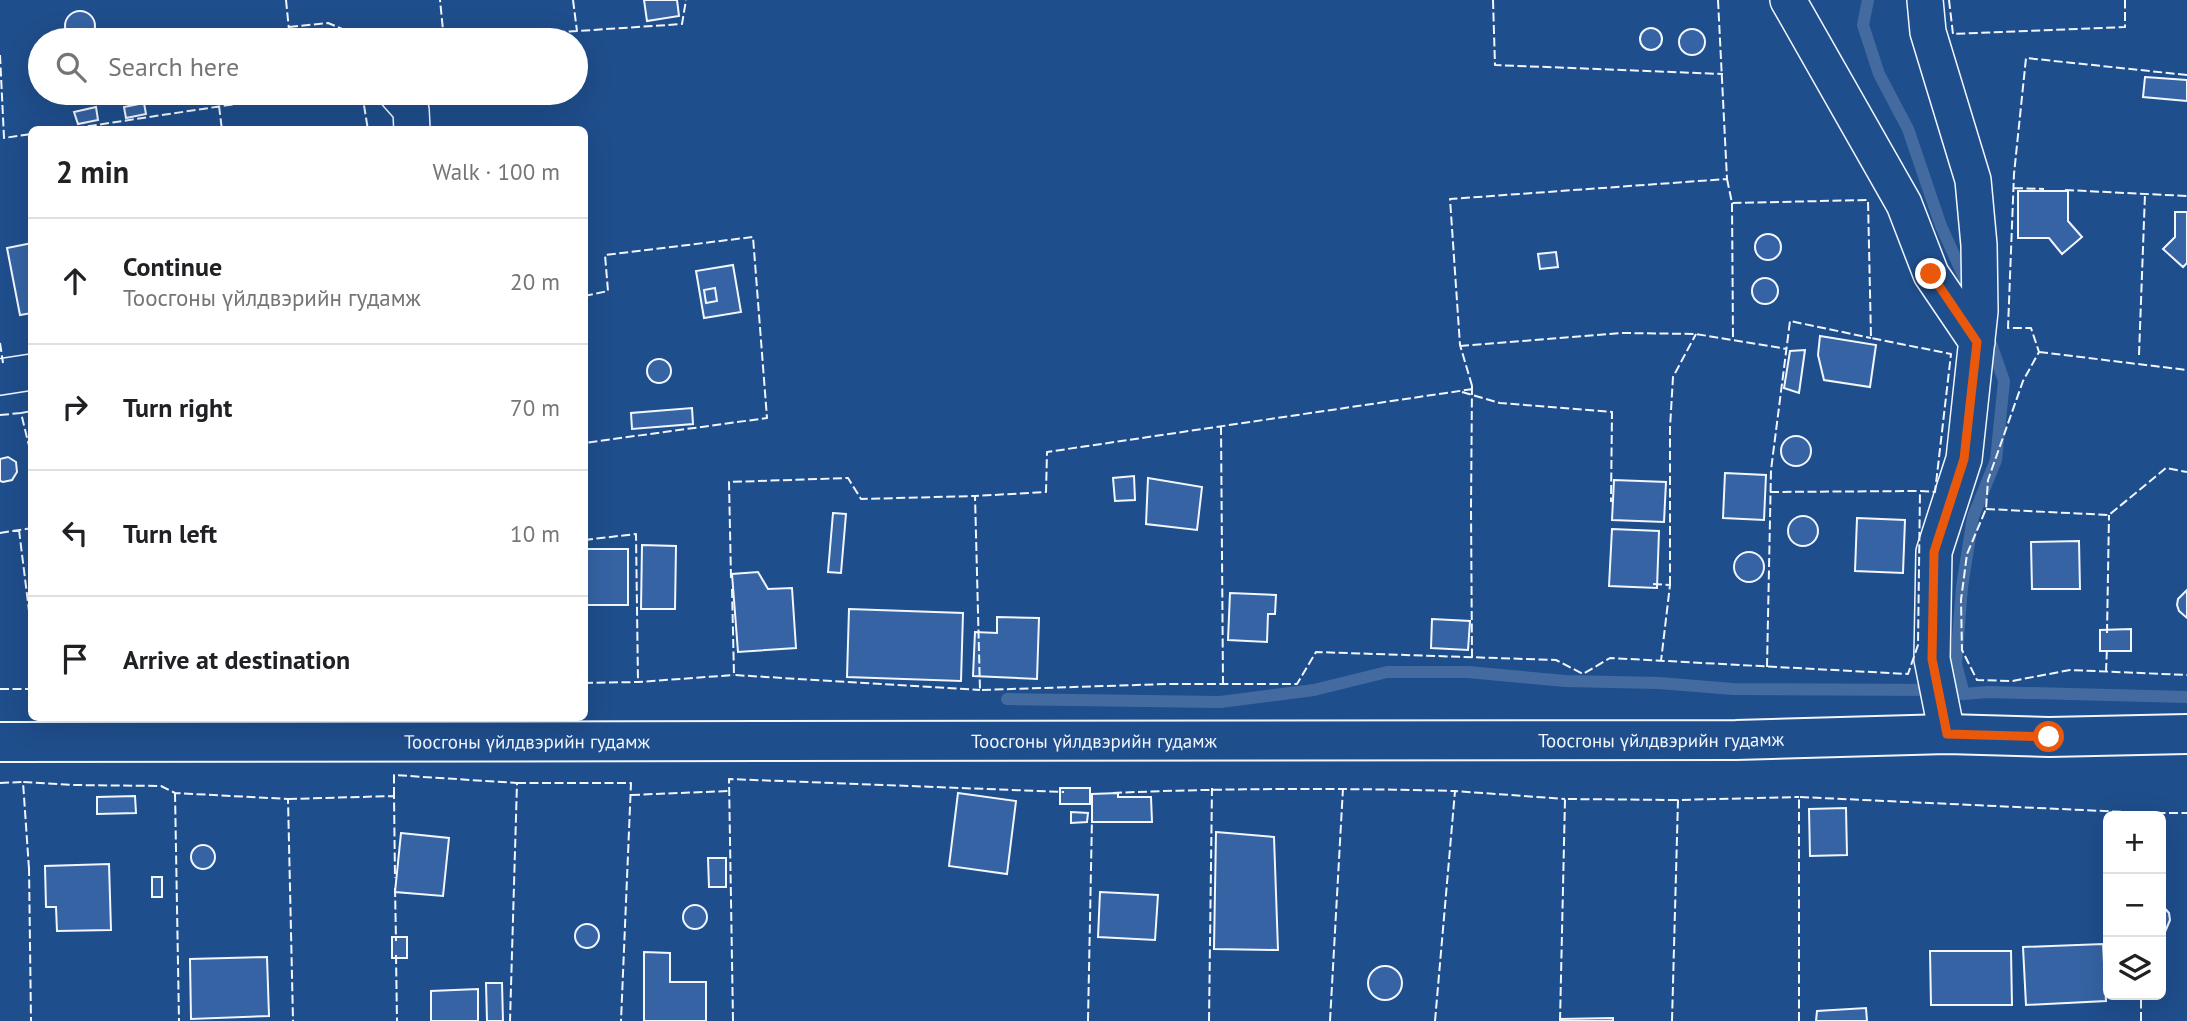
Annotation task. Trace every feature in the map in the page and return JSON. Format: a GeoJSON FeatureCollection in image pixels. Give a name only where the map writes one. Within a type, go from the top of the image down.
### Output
{"type":"FeatureCollection","features":[{"type":"Feature","properties":{"kind":"main road","name":"Тоосгоны үйлдвэрийн гудамж"},"geometry":{"type":"LineString","coordinates":[[0,742],[1694,740],[1947,734],[2049,737],[2187,733]]}},
{"type":"Feature","properties":{"kind":"street"},"geometry":{"type":"LineString","coordinates":[[1788,0],[1904,204],[1931,274],[1977,342]]}},
{"type":"Feature","properties":{"kind":"street"},"geometry":{"type":"LineString","coordinates":[[1925,0],[1928,32],[1973,180],[1979,245],[1980,311],[1964,459],[1934,552],[1932,659],[1947,734]]}},
{"type":"Feature","properties":{"kind":"street"},"geometry":{"type":"LineString","coordinates":[[407,105],[411,110],[412,126]]}},
{"type":"Feature","properties":{"kind":"street"},"geometry":{"type":"LineString","coordinates":[[0,377],[28,373]]}},
{"type":"Feature","properties":{"kind":"building"},"geometry":{"type":"Polygon","coordinates":[[[644,0],[677,0],[679,16],[647,21],[644,0]]]}},
{"type":"Feature","properties":{"kind":"building"},"geometry":{"type":"Polygon","coordinates":[[[74,12],[86,12],[94,20],[95,28],[65,28],[66,20],[74,12]]]}},
{"type":"Feature","properties":{"kind":"building"},"geometry":{"type":"Polygon","coordinates":[[[1651,28],[1659,31],[1662,39],[1659,47],[1651,50],[1643,47],[1640,39],[1643,31],[1651,28]]]}},
{"type":"Feature","properties":{"kind":"building"},"geometry":{"type":"Polygon","coordinates":[[[1692,29],[1701,33],[1705,42],[1701,51],[1692,55],[1683,51],[1679,42],[1683,33],[1692,29]]]}},
{"type":"Feature","properties":{"kind":"building"},"geometry":{"type":"Polygon","coordinates":[[[2145,77],[2187,80],[2187,101],[2143,97],[2145,77]]]}},
{"type":"Feature","properties":{"kind":"building"},"geometry":{"type":"Polygon","coordinates":[[[144,105],[146,114],[126,118],[124,107],[144,105]]]}},
{"type":"Feature","properties":{"kind":"building"},"geometry":{"type":"Polygon","coordinates":[[[96,107],[98,120],[78,124],[74,112],[96,107]]]}},
{"type":"Feature","properties":{"kind":"building"},"geometry":{"type":"Polygon","coordinates":[[[2018,191],[2068,191],[2068,221],[2082,237],[2062,254],[2049,238],[2018,238],[2018,191]]]}},
{"type":"Feature","properties":{"kind":"building"},"geometry":{"type":"Polygon","coordinates":[[[2175,212],[2187,212],[2187,263],[2183,267],[2163,249],[2175,237],[2175,212]]]}},
{"type":"Feature","properties":{"kind":"building"},"geometry":{"type":"Polygon","coordinates":[[[1768,234],[1777,238],[1781,247],[1777,256],[1768,260],[1759,256],[1755,247],[1759,238],[1768,234]]]}},
{"type":"Feature","properties":{"kind":"building"},"geometry":{"type":"Polygon","coordinates":[[[28,244],[28,314],[20,315],[7,248],[28,244]]]}},
{"type":"Feature","properties":{"kind":"building"},"geometry":{"type":"Polygon","coordinates":[[[1556,252],[1558,267],[1540,269],[1538,254],[1556,252]]]}},
{"type":"Feature","properties":{"kind":"building"},"geometry":{"type":"Polygon","coordinates":[[[733,265],[741,312],[704,318],[696,271],[733,265]]]}},
{"type":"Feature","properties":{"kind":"building"},"geometry":{"type":"Polygon","coordinates":[[[1765,278],[1774,282],[1778,291],[1774,300],[1765,304],[1756,300],[1752,291],[1756,282],[1765,278]]]}},
{"type":"Feature","properties":{"kind":"building"},"geometry":{"type":"Polygon","coordinates":[[[715,288],[717,301],[706,303],[704,290],[715,288]]]}},
{"type":"Feature","properties":{"kind":"building"},"geometry":{"type":"Polygon","coordinates":[[[1820,336],[1876,345],[1870,387],[1824,380],[1818,355],[1820,336]]]}},
{"type":"Feature","properties":{"kind":"building"},"geometry":{"type":"Polygon","coordinates":[[[1805,350],[1799,393],[1784,388],[1790,351],[1805,350]]]}},
{"type":"Feature","properties":{"kind":"building"},"geometry":{"type":"Polygon","coordinates":[[[659,359],[668,362],[671,371],[668,380],[659,383],[650,380],[647,371],[650,362],[659,359]]]}},
{"type":"Feature","properties":{"kind":"building"},"geometry":{"type":"Polygon","coordinates":[[[692,408],[693,424],[632,429],[631,413],[692,408]]]}},
{"type":"Feature","properties":{"kind":"building"},"geometry":{"type":"Polygon","coordinates":[[[1796,436],[1802,437],[1810,445],[1810,457],[1802,465],[1796,466],[1790,465],[1782,457],[1781,451],[1782,445],[1790,437],[1796,436]]]}},
{"type":"Feature","properties":{"kind":"building"},"geometry":{"type":"Polygon","coordinates":[[[8,457],[16,462],[17,472],[12,480],[3,482],[0,481],[0,459],[8,457]]]}},
{"type":"Feature","properties":{"kind":"building"},"geometry":{"type":"Polygon","coordinates":[[[1725,473],[1766,475],[1764,520],[1723,518],[1725,473]]]}},
{"type":"Feature","properties":{"kind":"building"},"geometry":{"type":"Polygon","coordinates":[[[1134,476],[1135,500],[1115,501],[1113,478],[1134,476]]]}},
{"type":"Feature","properties":{"kind":"building"},"geometry":{"type":"Polygon","coordinates":[[[1148,478],[1202,487],[1197,530],[1146,524],[1148,478]]]}},
{"type":"Feature","properties":{"kind":"building"},"geometry":{"type":"Polygon","coordinates":[[[1614,480],[1666,482],[1664,522],[1612,520],[1614,480]]]}},
{"type":"Feature","properties":{"kind":"building"},"geometry":{"type":"Polygon","coordinates":[[[833,513],[846,514],[841,573],[828,572],[833,513]]]}},
{"type":"Feature","properties":{"kind":"building"},"geometry":{"type":"Polygon","coordinates":[[[1803,516],[1814,520],[1818,531],[1814,542],[1803,546],[1792,542],[1788,531],[1792,520],[1803,516]]]}},
{"type":"Feature","properties":{"kind":"building"},"geometry":{"type":"Polygon","coordinates":[[[1857,518],[1905,520],[1903,573],[1855,571],[1857,518]]]}},
{"type":"Feature","properties":{"kind":"building"},"geometry":{"type":"Polygon","coordinates":[[[1612,529],[1659,531],[1657,588],[1609,586],[1612,529]]]}},
{"type":"Feature","properties":{"kind":"building"},"geometry":{"type":"Polygon","coordinates":[[[2079,541],[2080,589],[2032,589],[2031,542],[2079,541]]]}},
{"type":"Feature","properties":{"kind":"building"},"geometry":{"type":"Polygon","coordinates":[[[642,545],[676,546],[675,609],[641,609],[642,545]]]}},
{"type":"Feature","properties":{"kind":"building"},"geometry":{"type":"Polygon","coordinates":[[[588,549],[628,549],[628,605],[588,605],[588,549]]]}},
{"type":"Feature","properties":{"kind":"building"},"geometry":{"type":"Polygon","coordinates":[[[1749,552],[1760,556],[1764,567],[1760,578],[1749,582],[1738,578],[1734,567],[1738,556],[1749,552]]]}},
{"type":"Feature","properties":{"kind":"building"},"geometry":{"type":"Polygon","coordinates":[[[758,572],[768,589],[792,588],[796,648],[738,652],[732,574],[758,572]]]}},
{"type":"Feature","properties":{"kind":"building"},"geometry":{"type":"Polygon","coordinates":[[[2187,590],[2187,618],[2177,605],[2178,599],[2187,590]]]}},
{"type":"Feature","properties":{"kind":"building"},"geometry":{"type":"Polygon","coordinates":[[[1230,593],[1276,595],[1275,614],[1268,614],[1267,642],[1228,640],[1230,593]]]}},
{"type":"Feature","properties":{"kind":"building"},"geometry":{"type":"Polygon","coordinates":[[[849,609],[963,613],[961,681],[847,677],[849,609]]]}},
{"type":"Feature","properties":{"kind":"building"},"geometry":{"type":"Polygon","coordinates":[[[997,617],[1039,618],[1037,679],[973,676],[975,632],[997,633],[997,617]]]}},
{"type":"Feature","properties":{"kind":"building"},"geometry":{"type":"Polygon","coordinates":[[[1432,619],[1470,621],[1468,650],[1431,648],[1432,619]]]}},
{"type":"Feature","properties":{"kind":"building"},"geometry":{"type":"Polygon","coordinates":[[[2131,629],[2131,651],[2100,651],[2100,630],[2131,629]]]}},
{"type":"Feature","properties":{"kind":"building"},"geometry":{"type":"Polygon","coordinates":[[[1060,788],[1090,788],[1090,804],[1060,804],[1060,788]]]}},
{"type":"Feature","properties":{"kind":"building"},"geometry":{"type":"Polygon","coordinates":[[[958,793],[1016,801],[1007,874],[949,866],[958,793]]]}},
{"type":"Feature","properties":{"kind":"building"},"geometry":{"type":"Polygon","coordinates":[[[1118,793],[1118,797],[1151,797],[1152,822],[1092,822],[1092,794],[1118,793]]]}},
{"type":"Feature","properties":{"kind":"building"},"geometry":{"type":"Polygon","coordinates":[[[135,796],[136,813],[97,814],[97,797],[135,796]]]}},
{"type":"Feature","properties":{"kind":"building"},"geometry":{"type":"Polygon","coordinates":[[[1846,808],[1847,855],[1810,856],[1809,809],[1846,808]]]}},
{"type":"Feature","properties":{"kind":"building"},"geometry":{"type":"Polygon","coordinates":[[[1071,812],[1088,813],[1087,822],[1071,823],[1071,812]]]}},
{"type":"Feature","properties":{"kind":"building"},"geometry":{"type":"Polygon","coordinates":[[[1216,832],[1274,837],[1278,950],[1214,949],[1216,832]]]}},
{"type":"Feature","properties":{"kind":"building"},"geometry":{"type":"Polygon","coordinates":[[[401,833],[449,838],[443,896],[395,892],[401,833]]]}},
{"type":"Feature","properties":{"kind":"building"},"geometry":{"type":"Polygon","coordinates":[[[203,845],[212,848],[215,857],[212,866],[203,869],[194,866],[191,857],[194,848],[203,845]]]}},
{"type":"Feature","properties":{"kind":"building"},"geometry":{"type":"Polygon","coordinates":[[[708,858],[726,858],[726,887],[709,887],[708,858]]]}},
{"type":"Feature","properties":{"kind":"building"},"geometry":{"type":"Polygon","coordinates":[[[109,864],[111,930],[57,931],[56,907],[46,907],[45,866],[109,864]]]}},
{"type":"Feature","properties":{"kind":"building"},"geometry":{"type":"Polygon","coordinates":[[[152,877],[162,877],[162,897],[152,897],[152,877]]]}},
{"type":"Feature","properties":{"kind":"building"},"geometry":{"type":"Polygon","coordinates":[[[1100,892],[1158,895],[1155,940],[1098,937],[1100,892]]]}},
{"type":"Feature","properties":{"kind":"building"},"geometry":{"type":"Polygon","coordinates":[[[695,905],[704,908],[707,917],[704,926],[695,929],[686,926],[683,917],[686,908],[695,905]]]}},
{"type":"Feature","properties":{"kind":"building"},"geometry":{"type":"Polygon","coordinates":[[[2166,910],[2169,913],[2170,920],[2166,930],[2166,910]]]}},
{"type":"Feature","properties":{"kind":"building"},"geometry":{"type":"Polygon","coordinates":[[[587,924],[596,927],[599,936],[596,945],[587,948],[578,945],[575,936],[578,927],[587,924]]]}},
{"type":"Feature","properties":{"kind":"building"},"geometry":{"type":"Polygon","coordinates":[[[392,937],[407,937],[407,958],[392,958],[392,937]]]}},
{"type":"Feature","properties":{"kind":"building"},"geometry":{"type":"Polygon","coordinates":[[[2103,944],[2103,1000],[2106,1001],[2026,1005],[2023,947],[2103,944]]]}},
{"type":"Feature","properties":{"kind":"building"},"geometry":{"type":"Polygon","coordinates":[[[1930,951],[2011,951],[2012,1005],[1931,1005],[1930,951]]]}},
{"type":"Feature","properties":{"kind":"building"},"geometry":{"type":"Polygon","coordinates":[[[644,952],[670,953],[670,982],[706,982],[706,1021],[644,1021],[644,952]]]}},
{"type":"Feature","properties":{"kind":"building"},"geometry":{"type":"Polygon","coordinates":[[[267,957],[269,1016],[191,1019],[190,959],[267,957]]]}},
{"type":"Feature","properties":{"kind":"building"},"geometry":{"type":"Polygon","coordinates":[[[1385,966],[1397,971],[1402,983],[1397,995],[1385,1000],[1373,995],[1368,983],[1373,971],[1385,966]]]}},
{"type":"Feature","properties":{"kind":"building"},"geometry":{"type":"Polygon","coordinates":[[[486,983],[502,983],[503,1021],[487,1021],[486,983]]]}},
{"type":"Feature","properties":{"kind":"building"},"geometry":{"type":"Polygon","coordinates":[[[478,989],[478,1021],[431,1021],[431,991],[478,989]]]}},
{"type":"Feature","properties":{"kind":"building"},"geometry":{"type":"Polygon","coordinates":[[[1866,1008],[1867,1021],[1816,1021],[1817,1011],[1866,1008]]]}},
{"type":"Feature","properties":{"kind":"building"},"geometry":{"type":"Polygon","coordinates":[[[1613,1018],[1613,1021],[1560,1021],[1560,1019],[1613,1018]]]}},
{"type":"Feature","properties":{"kind":"waterway"},"geometry":{"type":"LineString","coordinates":[[1868,0],[1863,25],[1879,74],[1908,129],[1941,226],[1968,286]]}},
{"type":"Feature","properties":{"kind":"waterway"},"geometry":{"type":"LineString","coordinates":[[1964,694],[1956,664],[1962,587],[1973,517],[1996,460],[2004,381],[1988,335]]}},
{"type":"Feature","properties":{"kind":"waterway"},"geometry":{"type":"LineString","coordinates":[[1007,699],[1220,702],[1314,690],[1387,672],[1468,672],[1565,681],[1659,683],[1733,689],[1939,690],[1964,694],[1988,692],[2187,697]]}},
{"type":"Feature","properties":{"kind":"fence"},"geometry":{"type":"LineString","coordinates":[[286,0],[289,28]]}},
{"type":"Feature","properties":{"kind":"fence"},"geometry":{"type":"LineString","coordinates":[[440,0],[443,28]]}},
{"type":"Feature","properties":{"kind":"fence"},"geometry":{"type":"LineString","coordinates":[[573,0],[577,28]]}},
{"type":"Feature","properties":{"kind":"fence"},"geometry":{"type":"LineString","coordinates":[[588,30],[682,24],[686,0]]}},
{"type":"Feature","properties":{"kind":"fence"},"geometry":{"type":"LineString","coordinates":[[1493,0],[1495,65],[1723,74]]}},
{"type":"Feature","properties":{"kind":"fence"},"geometry":{"type":"LineString","coordinates":[[1718,0],[1727,179]]}},
{"type":"Feature","properties":{"kind":"fence"},"geometry":{"type":"LineString","coordinates":[[1949,0],[1953,34],[2125,27],[2125,0]]}},
{"type":"Feature","properties":{"kind":"fence"},"geometry":{"type":"LineString","coordinates":[[289,27],[328,23],[340,28]]}},
{"type":"Feature","properties":{"kind":"fence"},"geometry":{"type":"LineString","coordinates":[[0,55],[4,138],[28,135]]}},
{"type":"Feature","properties":{"kind":"fence"},"geometry":{"type":"LineString","coordinates":[[2187,75],[2026,58],[2014,174],[2008,328],[2031,328],[2039,352],[2023,381],[1988,480],[1986,509],[1967,554],[1961,600],[1962,650],[1977,680],[2012,681],[2070,670],[2187,675]]}},
{"type":"Feature","properties":{"kind":"fence"},"geometry":{"type":"LineString","coordinates":[[90,126],[229,105]]}},
{"type":"Feature","properties":{"kind":"fence"},"geometry":{"type":"LineString","coordinates":[[364,105],[367,126]]}},
{"type":"Feature","properties":{"kind":"fence"},"geometry":{"type":"LineString","coordinates":[[219,106],[222,126]]}},
{"type":"Feature","properties":{"kind":"fence"},"geometry":{"type":"LineString","coordinates":[[1727,179],[1732,203],[1868,200],[1871,338],[1951,354],[1935,492],[1920,491],[1918,645],[1908,674],[1610,658],[1583,674],[1556,660],[1316,652],[1297,684],[1168,684],[980,690],[975,496],[1046,492],[1047,452],[1473,389],[1460,345],[1450,199],[1727,179]]}},
{"type":"Feature","properties":{"kind":"fence"},"geometry":{"type":"LineString","coordinates":[[2014,188],[2044,189]]}},
{"type":"Feature","properties":{"kind":"fence"},"geometry":{"type":"LineString","coordinates":[[2065,190],[2187,196]]}},
{"type":"Feature","properties":{"kind":"fence"},"geometry":{"type":"LineString","coordinates":[[2139,355],[2145,194]]}},
{"type":"Feature","properties":{"kind":"fence"},"geometry":{"type":"LineString","coordinates":[[1732,203],[1733,339]]}},
{"type":"Feature","properties":{"kind":"fence"},"geometry":{"type":"LineString","coordinates":[[588,295],[608,291],[605,255],[753,237],[767,418],[588,442]]}},
{"type":"Feature","properties":{"kind":"fence"},"geometry":{"type":"LineString","coordinates":[[1767,667],[1771,470],[1790,321],[1871,338]]}},
{"type":"Feature","properties":{"kind":"fence"},"geometry":{"type":"LineString","coordinates":[[1460,346],[1623,333],[1696,334],[1787,349]]}},
{"type":"Feature","properties":{"kind":"fence"},"geometry":{"type":"LineString","coordinates":[[1670,585],[1670,428],[1673,377],[1696,334]]}},
{"type":"Feature","properties":{"kind":"fence"},"geometry":{"type":"LineString","coordinates":[[0,343],[3,363]]}},
{"type":"Feature","properties":{"kind":"fence"},"geometry":{"type":"LineString","coordinates":[[2039,352],[2187,370]]}},
{"type":"Feature","properties":{"kind":"fence"},"geometry":{"type":"LineString","coordinates":[[1472,386],[1472,658]]}},
{"type":"Feature","properties":{"kind":"fence"},"geometry":{"type":"LineString","coordinates":[[1462,392],[1500,403],[1612,412],[1611,502]]}},
{"type":"Feature","properties":{"kind":"fence"},"geometry":{"type":"LineString","coordinates":[[21,413],[28,412]]}},
{"type":"Feature","properties":{"kind":"fence"},"geometry":{"type":"LineString","coordinates":[[0,415],[21,413],[28,442]]}},
{"type":"Feature","properties":{"kind":"fence"},"geometry":{"type":"LineString","coordinates":[[1221,426],[1223,684]]}},
{"type":"Feature","properties":{"kind":"fence"},"geometry":{"type":"LineString","coordinates":[[1986,509],[2109,515],[2166,468],[2187,472]]}},
{"type":"Feature","properties":{"kind":"fence"},"geometry":{"type":"LineString","coordinates":[[731,578],[729,482],[848,478],[861,499],[975,496]]}},
{"type":"Feature","properties":{"kind":"fence"},"geometry":{"type":"LineString","coordinates":[[1770,492],[1920,491]]}},
{"type":"Feature","properties":{"kind":"fence"},"geometry":{"type":"LineString","coordinates":[[2107,633],[2109,515]]}},
{"type":"Feature","properties":{"kind":"fence"},"geometry":{"type":"LineString","coordinates":[[0,533],[28,529]]}},
{"type":"Feature","properties":{"kind":"fence"},"geometry":{"type":"LineString","coordinates":[[19,530],[28,603]]}},
{"type":"Feature","properties":{"kind":"fence"},"geometry":{"type":"LineString","coordinates":[[588,540],[636,534],[638,682]]}},
{"type":"Feature","properties":{"kind":"fence"},"geometry":{"type":"LineString","coordinates":[[1653,584],[1670,585],[1661,661]]}},
{"type":"Feature","properties":{"kind":"fence"},"geometry":{"type":"LineString","coordinates":[[732,589],[734,675],[980,690]]}},
{"type":"Feature","properties":{"kind":"fence"},"geometry":{"type":"LineString","coordinates":[[2106,672],[2107,647]]}},
{"type":"Feature","properties":{"kind":"fence"},"geometry":{"type":"LineString","coordinates":[[588,683],[734,675]]}},
{"type":"Feature","properties":{"kind":"fence"},"geometry":{"type":"LineString","coordinates":[[0,689],[28,689]]}},
{"type":"Feature","properties":{"kind":"fence"},"geometry":{"type":"LineString","coordinates":[[394,796],[394,775],[517,783],[510,1021]]}},
{"type":"Feature","properties":{"kind":"fence"},"geometry":{"type":"LineString","coordinates":[[733,1021],[729,779],[1064,792]]}},
{"type":"Feature","properties":{"kind":"fence"},"geometry":{"type":"LineString","coordinates":[[0,783],[23,782]]}},
{"type":"Feature","properties":{"kind":"fence"},"geometry":{"type":"LineString","coordinates":[[29,869],[23,782],[161,786],[175,793],[288,799],[293,1021]]}},
{"type":"Feature","properties":{"kind":"fence"},"geometry":{"type":"LineString","coordinates":[[517,783],[631,783],[621,1021]]}},
{"type":"Feature","properties":{"kind":"fence"},"geometry":{"type":"LineString","coordinates":[[1209,1021],[1212,788]]}},
{"type":"Feature","properties":{"kind":"fence"},"geometry":{"type":"LineString","coordinates":[[1330,1021],[1343,788]]}},
{"type":"Feature","properties":{"kind":"fence"},"geometry":{"type":"LineString","coordinates":[[1113,793],[1284,789],[1455,791]]}},
{"type":"Feature","properties":{"kind":"fence"},"geometry":{"type":"LineString","coordinates":[[631,795],[728,791]]}},
{"type":"Feature","properties":{"kind":"fence"},"geometry":{"type":"LineString","coordinates":[[1435,1021],[1455,791],[1565,799]]}},
{"type":"Feature","properties":{"kind":"fence"},"geometry":{"type":"LineString","coordinates":[[175,793],[179,1021]]}},
{"type":"Feature","properties":{"kind":"fence"},"geometry":{"type":"LineString","coordinates":[[288,799],[394,796],[395,878]]}},
{"type":"Feature","properties":{"kind":"fence"},"geometry":{"type":"LineString","coordinates":[[1672,1021],[1678,800],[1799,797]]}},
{"type":"Feature","properties":{"kind":"fence"},"geometry":{"type":"LineString","coordinates":[[1799,1021],[1799,797],[2104,811]]}},
{"type":"Feature","properties":{"kind":"fence"},"geometry":{"type":"LineString","coordinates":[[1560,1021],[1565,799],[1678,800]]}},
{"type":"Feature","properties":{"kind":"fence"},"geometry":{"type":"LineString","coordinates":[[2166,813],[2187,813]]}},
{"type":"Feature","properties":{"kind":"fence"},"geometry":{"type":"LineString","coordinates":[[1088,1021],[1092,818]]}},
{"type":"Feature","properties":{"kind":"fence"},"geometry":{"type":"LineString","coordinates":[[29,867],[31,1021]]}},
{"type":"Feature","properties":{"kind":"fence"},"geometry":{"type":"LineString","coordinates":[[395,888],[396,941]]}},
{"type":"Feature","properties":{"kind":"fence"},"geometry":{"type":"LineString","coordinates":[[396,955],[397,1021]]}},
{"type":"Feature","properties":{"kind":"fence"},"geometry":{"type":"LineString","coordinates":[[2141,1000],[2141,1021]]}},
{"type":"Feature","properties":{"kind":"route"},"geometry":{"type":"LineString","coordinates":[[1931,274],[1977,342],[1964,459],[1934,552],[1932,659],[1947,734],[2049,737]]}}]}
